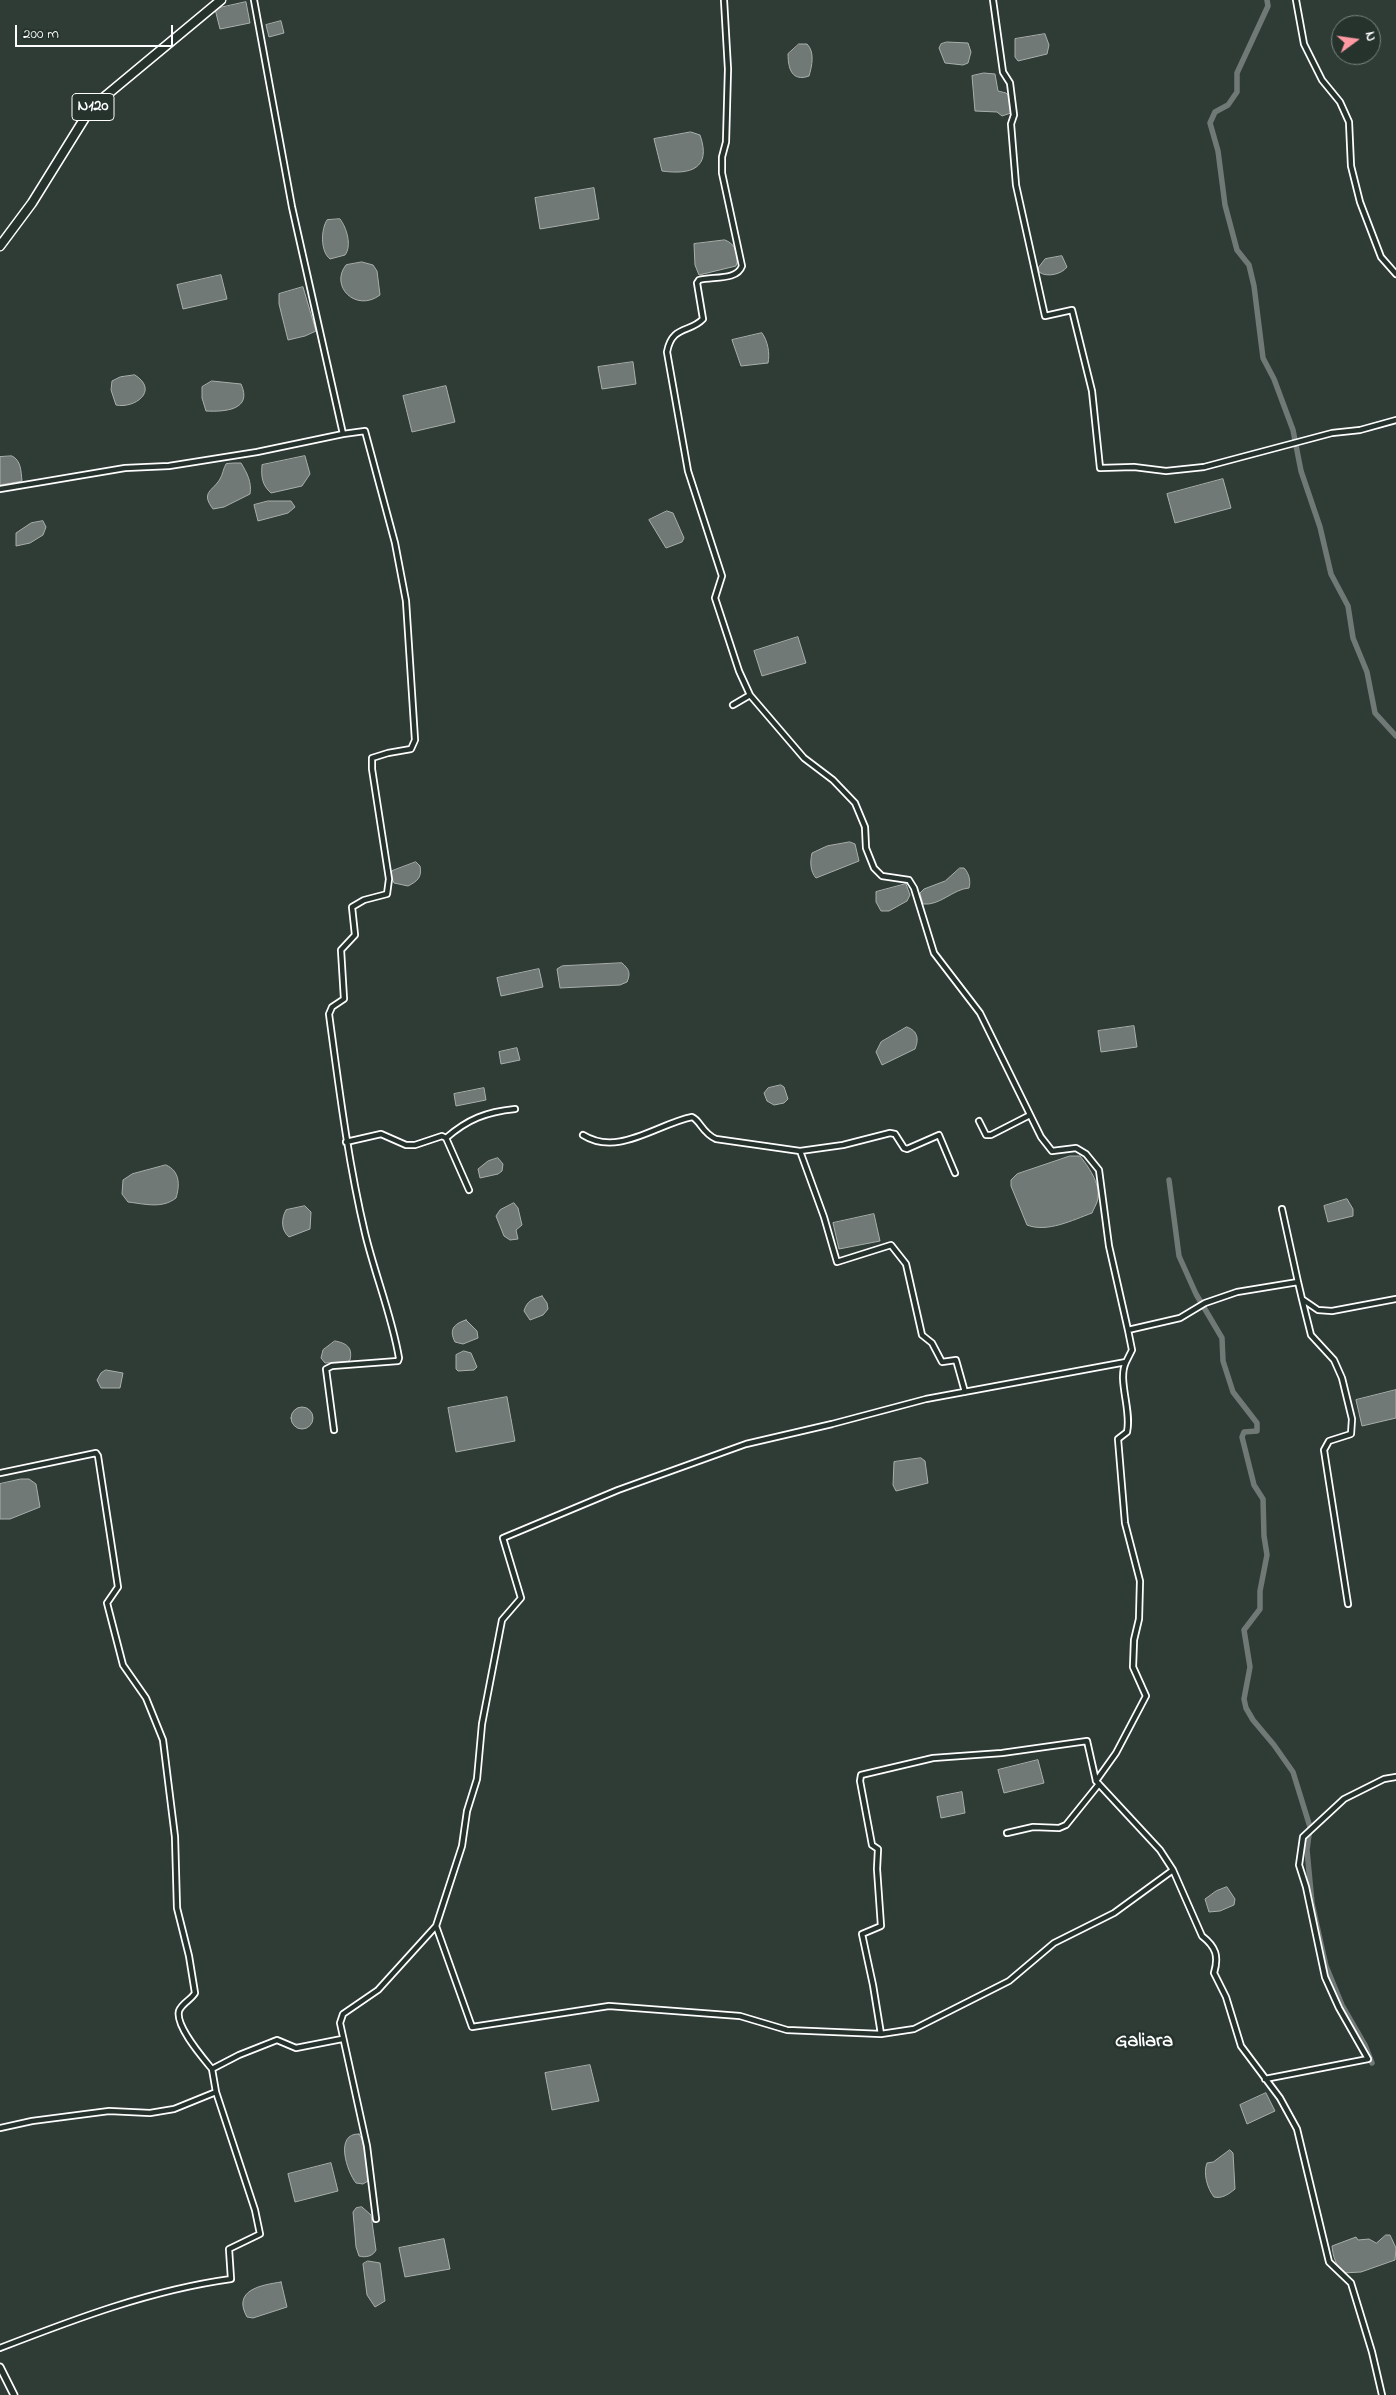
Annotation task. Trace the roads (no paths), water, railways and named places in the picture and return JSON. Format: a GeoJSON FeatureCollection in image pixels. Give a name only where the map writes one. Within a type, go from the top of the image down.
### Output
{"type":"FeatureCollection","features":[{"type":"Feature","properties":{"kind":"highway","name":"N120"},"geometry":{"type":"LineString","coordinates":[[0,246],[32,203],[91,108],[221,0]]}},
{"type":"Feature","properties":{"kind":"main road"},"geometry":{"type":"LineString","coordinates":[[0,2367],[14,2395]]}},
{"type":"Feature","properties":{"kind":"street"},"geometry":{"type":"LineString","coordinates":[[254,0],[292,207],[343,434]]}},
{"type":"Feature","properties":{"kind":"street"},"geometry":{"type":"LineString","coordinates":[[724,0],[728,69],[726,142],[722,157],[722,173],[742,266],[740,272],[735,275],[699,280],[697,283],[703,312],[702,321],[681,329],[668,344],[667,352],[688,471],[722,576],[715,598],[729,645],[750,695],[804,758],[833,780],[855,803],[865,827],[866,848],[874,868],[882,876],[909,880],[914,888],[934,953],[980,1013],[1041,1137],[1052,1151],[1076,1148],[1086,1154],[1099,1170],[1109,1246],[1132,1350],[1122,1370],[1130,1420],[1128,1432],[1118,1440],[1125,1522],[1140,1581],[1139,1619],[1134,1640],[1132,1667],[1146,1696],[1116,1753],[1066,1824],[1059,1828],[1033,1827],[1007,1833]]}},
{"type":"Feature","properties":{"kind":"street"},"geometry":{"type":"LineString","coordinates":[[993,0],[1004,72],[1010,83],[1014,115],[1011,124],[1016,185],[1031,256],[1045,316],[1072,310],[1092,391],[1100,468],[1134,467],[1166,471],[1204,467],[1303,441],[1360,430],[1396,420]]}},
{"type":"Feature","properties":{"kind":"street"},"geometry":{"type":"LineString","coordinates":[[1296,0],[1304,44],[1322,80],[1340,102],[1349,122],[1351,166],[1360,202],[1381,256],[1396,274]]}},
{"type":"Feature","properties":{"kind":"street"},"geometry":{"type":"LineString","coordinates":[[0,489],[125,468],[179,465],[364,430],[395,543],[406,600],[415,740],[411,749],[388,752],[372,758],[372,769],[389,879],[387,894],[364,900],[352,907],[355,935],[341,950],[344,999],[332,1007],[329,1014],[346,1142],[366,1235],[385,1298],[399,1358],[398,1361],[332,1366],[326,1369],[334,1430]]}},
{"type":"Feature","properties":{"kind":"street"},"geometry":{"type":"LineString","coordinates":[[733,706],[750,695]]}},
{"type":"Feature","properties":{"kind":"street"},"geometry":{"type":"LineString","coordinates":[[446,1138],[457,1128],[486,1113],[515,1109]]}},
{"type":"Feature","properties":{"kind":"street"},"geometry":{"type":"LineString","coordinates":[[979,1122],[986,1136],[992,1135],[1030,1115]]}},
{"type":"Feature","properties":{"kind":"street"},"geometry":{"type":"LineString","coordinates":[[583,1135],[603,1143],[622,1140],[640,1137],[692,1117],[696,1118],[705,1132],[716,1139],[800,1151],[843,1145],[890,1132],[895,1134],[904,1148],[907,1149],[940,1135],[956,1173]]}},
{"type":"Feature","properties":{"kind":"street"},"geometry":{"type":"LineString","coordinates":[[346,1142],[381,1134],[406,1145],[415,1145],[442,1136],[446,1138]]}},
{"type":"Feature","properties":{"kind":"street"},"geometry":{"type":"LineString","coordinates":[[446,1138],[468,1190]]}},
{"type":"Feature","properties":{"kind":"street"},"geometry":{"type":"LineString","coordinates":[[800,1151],[824,1217],[837,1262],[891,1245],[906,1264],[922,1335],[932,1343],[942,1362],[956,1360],[965,1392]]}},
{"type":"Feature","properties":{"kind":"street"},"geometry":{"type":"LineString","coordinates":[[1282,1209],[1311,1335],[1334,1360],[1342,1378],[1352,1419],[1351,1434],[1329,1441],[1324,1450],[1348,1604]]}},
{"type":"Feature","properties":{"kind":"street"},"geometry":{"type":"LineString","coordinates":[[1128,1330],[1180,1318],[1205,1303],[1237,1292],[1298,1282]]}},
{"type":"Feature","properties":{"kind":"street"},"geometry":{"type":"LineString","coordinates":[[1302,1299],[1318,1310],[1332,1311],[1396,1299]]}},
{"type":"Feature","properties":{"kind":"street"},"geometry":{"type":"LineString","coordinates":[[376,2219],[367,2146],[340,2023],[343,2014],[378,1990],[436,1926],[462,1846],[467,1810],[477,1780],[482,1724],[502,1620],[521,1598],[503,1538],[618,1490],[746,1444],[965,1392],[1126,1362]]}},
{"type":"Feature","properties":{"kind":"street"},"geometry":{"type":"LineString","coordinates":[[0,1474],[96,1453],[98,1456],[118,1587],[107,1603],[123,1665],[146,1698],[163,1740],[176,1837],[177,1908],[189,1956],[195,1993],[183,2004],[179,2013],[180,2021],[194,2047],[212,2069],[216,2092],[256,2210],[260,2234],[229,2249],[231,2279],[211,2282],[97,2311],[0,2348]]}},
{"type":"Feature","properties":{"kind":"street"},"geometry":{"type":"LineString","coordinates":[[881,2034],[862,1934],[881,1926],[877,1869],[879,1852],[872,1845],[860,1781],[861,1775],[947,1756],[1002,1753],[1087,1741],[1097,1782],[1160,1850],[1173,1870],[1202,1936],[1212,1944],[1218,1959],[1214,1973],[1226,1997],[1241,2046],[1280,2098],[1297,2128],[1329,2262],[1351,2283],[1372,2352],[1382,2395]]}},
{"type":"Feature","properties":{"kind":"street"},"geometry":{"type":"LineString","coordinates":[[1264,2079],[1368,2059],[1339,2008],[1325,1977],[1306,1886],[1299,1865],[1303,1838],[1344,1799],[1384,1779],[1396,1777]]}},
{"type":"Feature","properties":{"kind":"street"},"geometry":{"type":"LineString","coordinates":[[436,1926],[472,2026],[610,2006],[740,2016],[787,2030],[881,2034],[914,2029],[1009,1981],[1054,1943],[1114,1914],[1173,1870]]}},
{"type":"Feature","properties":{"kind":"street"},"geometry":{"type":"LineString","coordinates":[[212,2069],[239,2055],[277,2040],[296,2048],[342,2039]]}},
{"type":"Feature","properties":{"kind":"street"},"geometry":{"type":"LineString","coordinates":[[0,2128],[32,2121],[109,2111],[150,2113],[174,2109],[216,2092]]}},
{"type":"Feature","properties":{"kind":"waterway"},"geometry":{"type":"LineString","coordinates":[[1267,0],[1268,6],[1237,73],[1237,92],[1228,105],[1215,112],[1210,123],[1218,151],[1225,205],[1237,250],[1249,265],[1254,286],[1263,358],[1274,379],[1293,430],[1301,471],[1320,527],[1331,574],[1348,606],[1353,638],[1367,672],[1375,713],[1396,736]]}},
{"type":"Feature","properties":{"kind":"waterway"},"geometry":{"type":"LineString","coordinates":[[1169,1180],[1179,1256],[1196,1294],[1222,1338],[1223,1361],[1233,1392],[1257,1423],[1257,1431],[1244,1432],[1242,1437],[1254,1485],[1263,1499],[1264,1536],[1267,1555],[1260,1591],[1260,1609],[1244,1630],[1250,1667],[1244,1699],[1246,1708],[1293,1772],[1310,1827],[1307,1850],[1312,1903],[1326,1966],[1342,2005],[1365,2045],[1372,2063]]}},
{"type":"Feature","properties":{"kind":"district","name":"Galiara"},"geometry":{"type":"Point","coordinates":[1144,2043]}}]}
